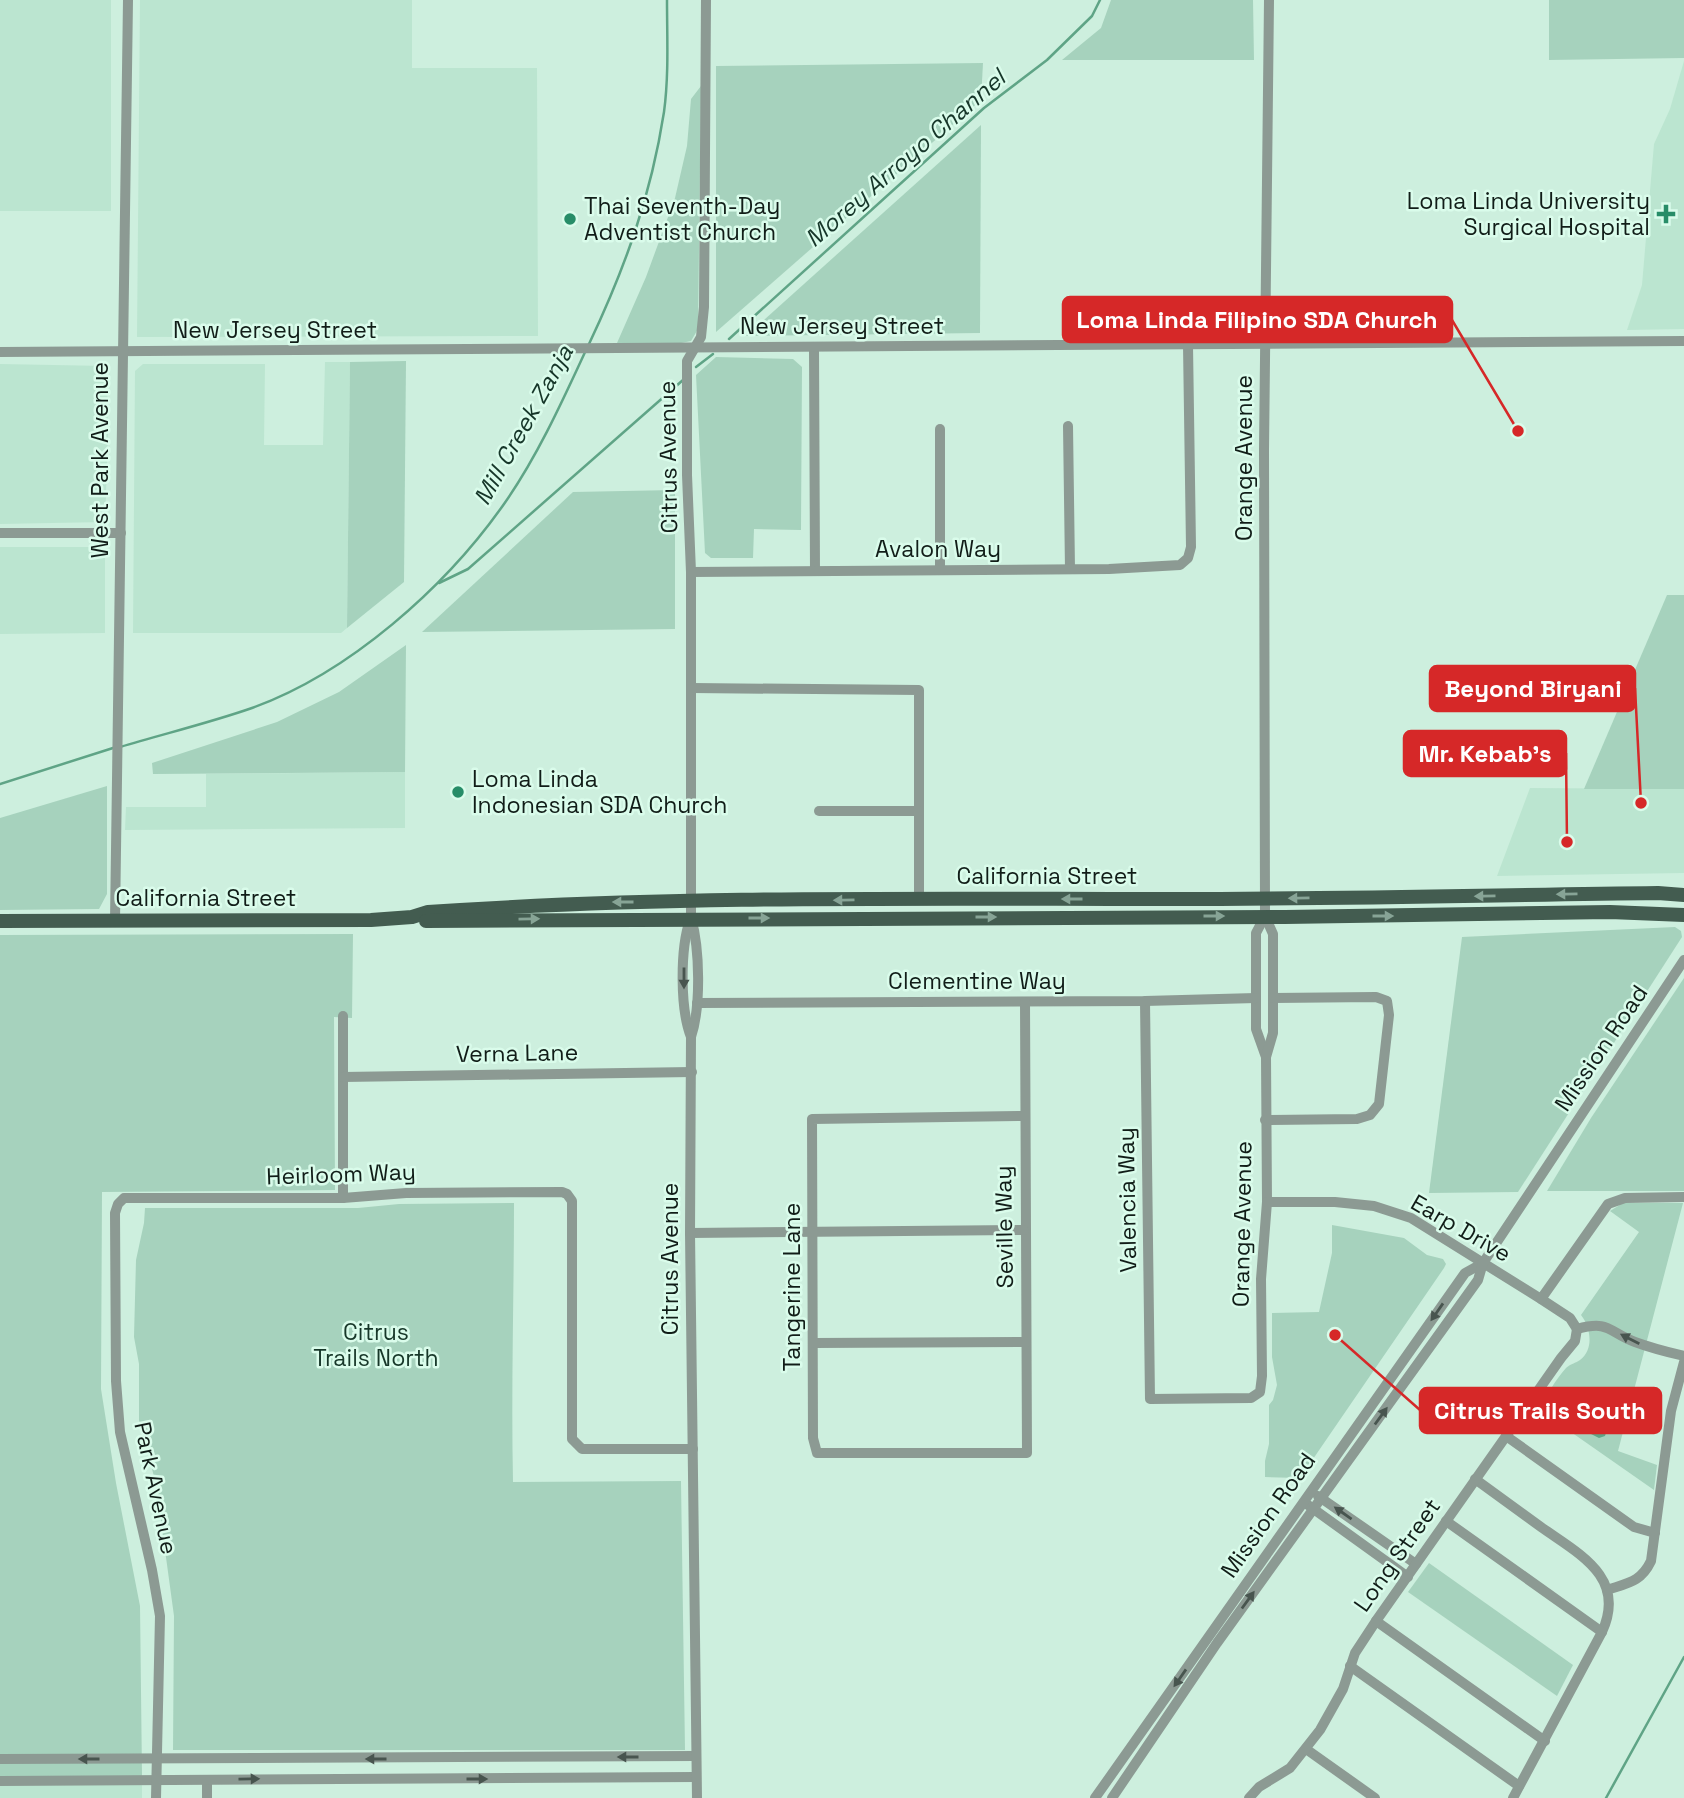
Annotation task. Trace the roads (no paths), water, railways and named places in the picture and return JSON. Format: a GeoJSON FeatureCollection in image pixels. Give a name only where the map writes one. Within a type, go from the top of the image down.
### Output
{"type":"FeatureCollection","features":[{"type":"Feature","properties":{"kind":"main road"},"geometry":{"type":"LineString","coordinates":[[1596,894],[1597,912]]}},
{"type":"Feature","properties":{"kind":"main road","name":"California Street"},"geometry":{"type":"LineString","coordinates":[[0,921],[358,920],[412,917],[428,912],[569,903],[919,898],[1265,899],[1684,895]]}},
{"type":"Feature","properties":{"kind":"main road","name":"California Street"},"geometry":{"type":"LineString","coordinates":[[412,917],[428,921],[1597,912],[1684,915]]}},
{"type":"Feature","properties":{"kind":"street","name":"West Park Avenue"},"geometry":{"type":"LineString","coordinates":[[115,921],[128,0]]}},
{"type":"Feature","properties":{"kind":"street","name":"Citrus Avenue"},"geometry":{"type":"LineString","coordinates":[[691,1037],[697,1019],[697,1003],[696,936],[691,918],[692,688],[687,361],[701,337],[704,307],[706,0]]}},
{"type":"Feature","properties":{"kind":"street","name":"Orange Avenue"},"geometry":{"type":"LineString","coordinates":[[1260,1392],[1261,1279],[1266,1202],[1266,1057],[1273,1033],[1273,934],[1265,916],[1269,0]]}},
{"type":"Feature","properties":{"kind":"street","name":"New Jersey Street"},"geometry":{"type":"LineString","coordinates":[[0,352],[1684,341]]}},
{"type":"Feature","properties":{"kind":"street","name":"Avalon Way"},"geometry":{"type":"LineString","coordinates":[[691,572],[1070,569],[1171,566],[1185,562],[1191,547],[1188,345]]}},
{"type":"Feature","properties":{"kind":"street"},"geometry":{"type":"LineString","coordinates":[[814,347],[815,571]]}},
{"type":"Feature","properties":{"kind":"street"},"geometry":{"type":"LineString","coordinates":[[1068,426],[1070,569]]}},
{"type":"Feature","properties":{"kind":"street"},"geometry":{"type":"LineString","coordinates":[[940,429],[940,570]]}},
{"type":"Feature","properties":{"kind":"street"},"geometry":{"type":"LineString","coordinates":[[0,533],[121,533]]}},
{"type":"Feature","properties":{"kind":"street"},"geometry":{"type":"LineString","coordinates":[[692,688],[919,690],[919,898]]}},
{"type":"Feature","properties":{"kind":"street"},"geometry":{"type":"LineString","coordinates":[[819,811],[919,811]]}},
{"type":"Feature","properties":{"kind":"street","name":"Orange Avenue"},"geometry":{"type":"LineString","coordinates":[[1265,916],[1256,933],[1256,1029],[1266,1057]]}},
{"type":"Feature","properties":{"kind":"street","name":"Citrus Avenue"},"geometry":{"type":"LineString","coordinates":[[691,918],[684,937],[684,1018],[691,1037],[692,1072],[690,1233],[697,1798]]}},
{"type":"Feature","properties":{"kind":"street","name":"Mission Road"},"geometry":{"type":"LineString","coordinates":[[1112,1798],[1217,1643],[1478,1280],[1483,1264],[1684,960]]}},
{"type":"Feature","properties":{"kind":"street"},"geometry":{"type":"LineString","coordinates":[[1265,1120],[1357,1119],[1370,1115],[1379,1104],[1389,1015],[1387,1001],[1376,997],[1273,998]]}},
{"type":"Feature","properties":{"kind":"street","name":"Clementine Way"},"geometry":{"type":"LineString","coordinates":[[697,1003],[1256,998]]}},
{"type":"Feature","properties":{"kind":"street","name":"Valencia Way"},"geometry":{"type":"LineString","coordinates":[[1145,1001],[1150,1399],[1251,1398],[1260,1392]]}},
{"type":"Feature","properties":{"kind":"street","name":"Seville Way"},"geometry":{"type":"LineString","coordinates":[[817,1453],[1027,1452],[1025,1002]]}},
{"type":"Feature","properties":{"kind":"street"},"geometry":{"type":"LineString","coordinates":[[343,1016],[343,1198]]}},
{"type":"Feature","properties":{"kind":"street","name":"Verna Lane"},"geometry":{"type":"LineString","coordinates":[[343,1077],[692,1072]]}},
{"type":"Feature","properties":{"kind":"street","name":"Tangerine Lane"},"geometry":{"type":"LineString","coordinates":[[817,1453],[813,1438],[812,1119],[1024,1115]]}},
{"type":"Feature","properties":{"kind":"street","name":"Heirloom Way"},"geometry":{"type":"LineString","coordinates":[[118,1204],[124,1198],[138,1197],[343,1198],[406,1193],[567,1194],[572,1201],[572,1439],[582,1449],[693,1449]]}},
{"type":"Feature","properties":{"kind":"street"},"geometry":{"type":"LineString","coordinates":[[1541,1299],[1608,1204],[1625,1198],[1684,1197]]}},
{"type":"Feature","properties":{"kind":"street","name":"Earp Drive"},"geometry":{"type":"LineString","coordinates":[[1266,1202],[1335,1202],[1374,1206],[1411,1218],[1570,1318],[1577,1329]]}},
{"type":"Feature","properties":{"kind":"street","name":"Park Avenue"},"geometry":{"type":"LineString","coordinates":[[118,1204],[115,1213],[116,1381],[120,1432],[160,1616],[156,1798]]}},
{"type":"Feature","properties":{"kind":"street"},"geometry":{"type":"LineString","coordinates":[[690,1233],[1024,1230]]}},
{"type":"Feature","properties":{"kind":"street","name":"Mission Road"},"geometry":{"type":"LineString","coordinates":[[1095,1798],[1465,1273],[1483,1264]]}},
{"type":"Feature","properties":{"kind":"street"},"geometry":{"type":"LineString","coordinates":[[1577,1329],[1605,1326],[1638,1344],[1684,1356]]}},
{"type":"Feature","properties":{"kind":"street","name":"Long Street"},"geometry":{"type":"LineString","coordinates":[[1249,1798],[1259,1787],[1290,1768],[1306,1749],[1339,1698],[1350,1666],[1376,1621],[1575,1341],[1577,1329]]}},
{"type":"Feature","properties":{"kind":"street"},"geometry":{"type":"LineString","coordinates":[[814,1343],[1026,1342]]}},
{"type":"Feature","properties":{"kind":"street"},"geometry":{"type":"LineString","coordinates":[[1607,1590],[1633,1582],[1646,1572],[1651,1561],[1671,1411],[1684,1362]]}},
{"type":"Feature","properties":{"kind":"street"},"geometry":{"type":"LineString","coordinates":[[1506,1436],[1634,1527],[1655,1533]]}},
{"type":"Feature","properties":{"kind":"street"},"geometry":{"type":"LineString","coordinates":[[1475,1479],[1595,1566],[1607,1590],[1610,1611],[1602,1632],[1513,1798]]}},
{"type":"Feature","properties":{"kind":"street"},"geometry":{"type":"LineString","coordinates":[[1310,1491],[1416,1564]]}},
{"type":"Feature","properties":{"kind":"street"},"geometry":{"type":"LineString","coordinates":[[1303,1502],[1408,1577]]}},
{"type":"Feature","properties":{"kind":"street"},"geometry":{"type":"LineString","coordinates":[[1446,1521],[1602,1632]]}},
{"type":"Feature","properties":{"kind":"street"},"geometry":{"type":"LineString","coordinates":[[1365,1546],[1374,1535]]}},
{"type":"Feature","properties":{"kind":"street"},"geometry":{"type":"LineString","coordinates":[[1376,1621],[1545,1741]]}},
{"type":"Feature","properties":{"kind":"street"},"geometry":{"type":"LineString","coordinates":[[1350,1666],[1520,1786]]}},
{"type":"Feature","properties":{"kind":"street"},"geometry":{"type":"LineString","coordinates":[[1306,1749],[1375,1798]]}},
{"type":"Feature","properties":{"kind":"street"},"geometry":{"type":"LineString","coordinates":[[0,1759],[696,1756]]}},
{"type":"Feature","properties":{"kind":"street"},"geometry":{"type":"LineString","coordinates":[[420,1758],[420,1779]]}},
{"type":"Feature","properties":{"kind":"street"},"geometry":{"type":"LineString","coordinates":[[0,1781],[696,1777]]}},
{"type":"Feature","properties":{"kind":"street"},"geometry":{"type":"LineString","coordinates":[[207,1780],[207,1798]]}},
{"type":"Feature","properties":{"kind":"waterway","name":"Mill Creek Zanja"},"geometry":{"type":"LineString","coordinates":[[589,344],[635,231],[659,143],[666,98],[667,0]]}},
{"type":"Feature","properties":{"kind":"waterway","name":"Morey Arroyo Channel"},"geometry":{"type":"LineString","coordinates":[[729,339],[984,108],[1047,60],[1092,16],[1100,0]]}},
{"type":"Feature","properties":{"kind":"waterway","name":"Mill Creek Zanja"},"geometry":{"type":"LineString","coordinates":[[120,747],[252,708],[288,693],[359,650],[392,624],[453,566],[504,504],[538,448],[586,350]]}},
{"type":"Feature","properties":{"kind":"waterway","name":"Morey Arroyo Channel"},"geometry":{"type":"LineString","coordinates":[[696,367],[713,354]]}},
{"type":"Feature","properties":{"kind":"waterway","name":"Morey Arroyo Channel"},"geometry":{"type":"LineString","coordinates":[[439,583],[468,569],[683,380]]}},
{"type":"Feature","properties":{"kind":"waterway","name":"Mill Creek Zanja"},"geometry":{"type":"LineString","coordinates":[[0,784],[113,748]]}},
{"type":"Feature","properties":{"kind":"waterway"},"geometry":{"type":"LineString","coordinates":[[1606,1798],[1684,1657]]}},
{"type":"Feature","properties":{"kind":"place","name":"Loma Linda University Surgical Hospital"},"geometry":{"type":"Point","coordinates":[1666,214]}},
{"type":"Feature","properties":{"kind":"place","name":"Thai Seventh-Day Adventist Church"},"geometry":{"type":"Point","coordinates":[570,219]}},
{"type":"Feature","properties":{"kind":"place","name":"Loma Linda Filipino SDA Church"},"geometry":{"type":"Point","coordinates":[1518,431]}},
{"type":"Feature","properties":{"kind":"place","name":"Loma Linda Indonesian SDA Church"},"geometry":{"type":"Point","coordinates":[458,792]}},
{"type":"Feature","properties":{"kind":"place","name":"Beyond Biryani"},"geometry":{"type":"Point","coordinates":[1641,803]}},
{"type":"Feature","properties":{"kind":"place","name":"Mr. Kebab's"},"geometry":{"type":"Point","coordinates":[1567,842]}},
{"type":"Feature","properties":{"kind":"place","name":"Citrus Trails South"},"geometry":{"type":"Point","coordinates":[1335,1335]}},
{"type":"Feature","properties":{"kind":"park label","name":"Citrus Trails North"},"geometry":{"type":"Point","coordinates":[376,1345]}}]}
